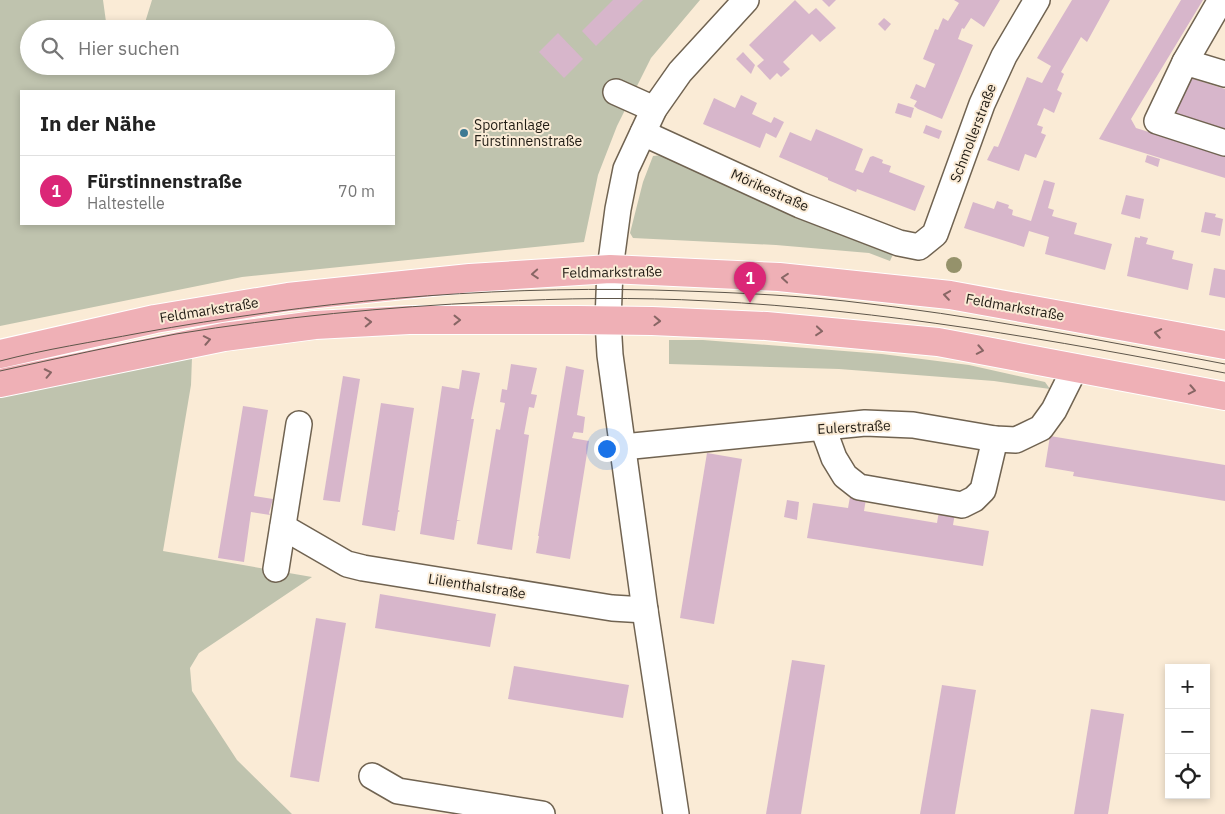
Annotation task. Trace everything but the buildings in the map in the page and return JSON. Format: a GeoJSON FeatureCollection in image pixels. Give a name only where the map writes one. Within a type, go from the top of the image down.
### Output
{"type":"FeatureCollection","features":[{"type":"Feature","properties":{"kind":"main road","name":"Feldmarkstraße"},"geometry":{"type":"LineString","coordinates":[[0,354],[155,319],[288,297],[470,278],[610,269],[779,277],[950,295],[1225,345]]}},
{"type":"Feature","properties":{"kind":"main road","name":"Feldmarkstraße"},"geometry":{"type":"LineString","coordinates":[[0,383],[224,337],[315,325],[408,320],[608,321],[766,326],[938,342],[1225,396]]}},
{"type":"Feature","properties":{"kind":"street"},"geometry":{"type":"LineString","coordinates":[[676,814],[645,610],[610,355],[608,321],[610,269],[618,209],[626,169],[654,109],[680,72],[746,0]]}},
{"type":"Feature","properties":{"kind":"street","name":"Schmollerstraße"},"geometry":{"type":"LineString","coordinates":[[899,243],[919,247],[935,234],[982,104],[1004,56],[1037,0]]}},
{"type":"Feature","properties":{"kind":"street"},"geometry":{"type":"LineString","coordinates":[[1225,5],[1218,5],[1186,62],[1157,121],[1225,143]]}},
{"type":"Feature","properties":{"kind":"street"},"geometry":{"type":"LineString","coordinates":[[1186,62],[1225,74]]}},
{"type":"Feature","properties":{"kind":"street"},"geometry":{"type":"LineString","coordinates":[[616,92],[654,109]]}},
{"type":"Feature","properties":{"kind":"street","name":"Mörikestraße"},"geometry":{"type":"LineString","coordinates":[[643,133],[800,204],[899,243]]}},
{"type":"Feature","properties":{"kind":"street","name":"Eulerstraße"},"geometry":{"type":"LineString","coordinates":[[623,447],[865,423],[913,425],[995,440],[1016,440],[1042,428],[1054,410],[1076,368]]}},
{"type":"Feature","properties":{"kind":"street"},"geometry":{"type":"LineString","coordinates":[[276,569],[299,424]]}},
{"type":"Feature","properties":{"kind":"street"},"geometry":{"type":"LineString","coordinates":[[823,428],[834,458],[841,470],[845,476],[859,486],[962,505],[974,499],[984,490],[995,440]]}},
{"type":"Feature","properties":{"kind":"street","name":"Lilienthalstraße"},"geometry":{"type":"LineString","coordinates":[[284,527],[347,564],[363,568],[602,607],[645,610]]}},
{"type":"Feature","properties":{"kind":"street"},"geometry":{"type":"LineString","coordinates":[[372,776],[398,791],[542,814]]}},
{"type":"Feature","properties":{"kind":"green space"},"geometry":{"type":"Polygon","coordinates":[[[0,0],[103,0],[106,20],[20,20],[20,75],[395,75],[395,20],[146,20],[152,0],[700,0],[651,58],[617,126],[598,175],[584,242],[242,277],[0,326],[0,0]]]}},
{"type":"Feature","properties":{"kind":"green space"},"geometry":{"type":"Polygon","coordinates":[[[663,155],[894,252],[890,261],[869,253],[776,245],[633,238],[630,233],[643,182],[653,156],[663,155]]]}},
{"type":"Feature","properties":{"kind":"green space"},"geometry":{"type":"Polygon","coordinates":[[[669,340],[703,340],[882,354],[969,365],[1045,382],[1050,389],[994,381],[839,369],[669,364],[669,340]]]}},
{"type":"Feature","properties":{"kind":"green space"},"geometry":{"type":"Polygon","coordinates":[[[192,357],[191,385],[163,551],[312,577],[199,653],[190,668],[192,691],[237,760],[292,814],[0,814],[0,396],[80,377],[192,357]]]}},
{"type":"Feature","properties":{"kind":"tram line"},"geometry":{"type":"LineString","coordinates":[[0,361],[70,346],[204,322],[331,305],[395,298],[589,289],[725,293],[845,301],[941,313],[1225,364]]}},
{"type":"Feature","properties":{"kind":"tram line"},"geometry":{"type":"LineString","coordinates":[[0,371],[176,334],[294,318],[452,304],[627,299],[774,305],[904,319],[1032,338],[1225,373]]}},
{"type":"Feature","properties":{"kind":"place","name":"Sportanlage Fürstinnenstraße"},"geometry":{"type":"Point","coordinates":[464,133]}},
{"type":"Feature","properties":{"kind":"place","name":"Fürstinnenstraße"},"geometry":{"type":"Point","coordinates":[750,303]}}]}
